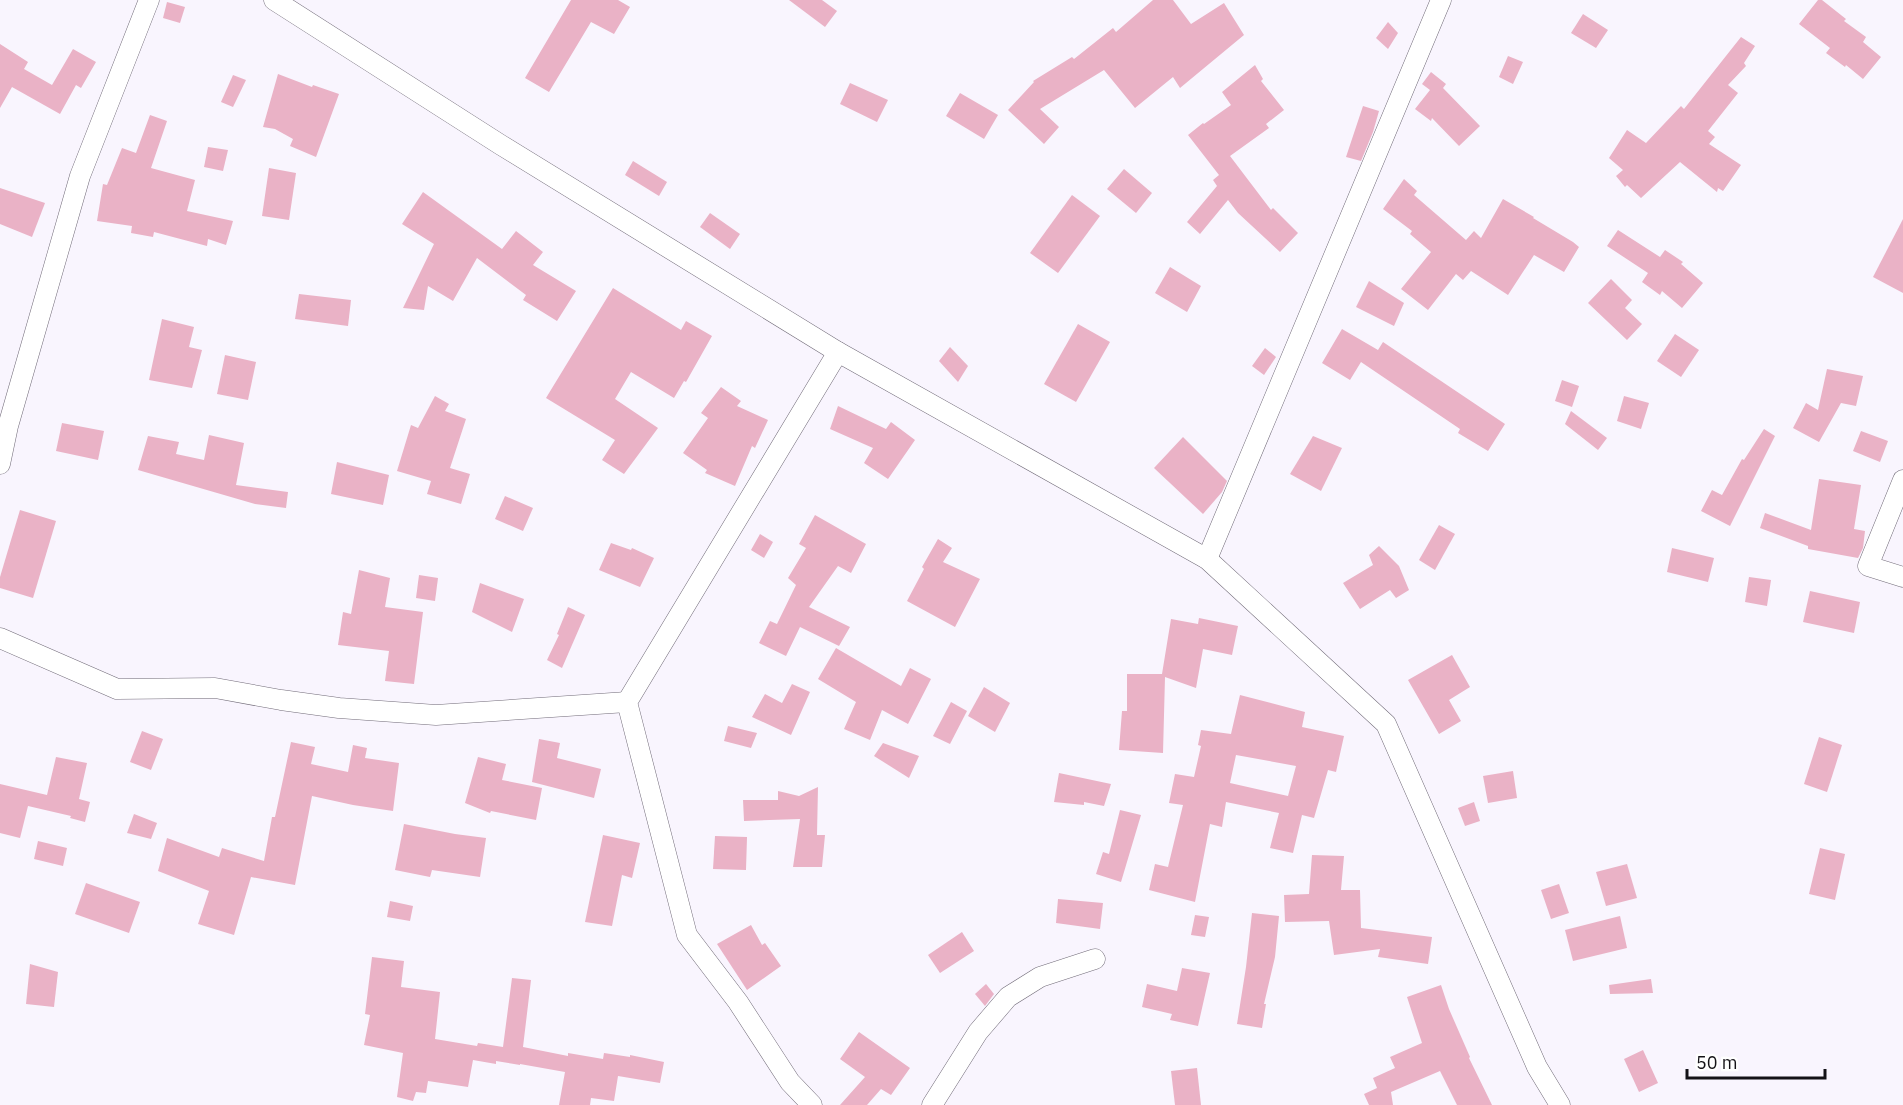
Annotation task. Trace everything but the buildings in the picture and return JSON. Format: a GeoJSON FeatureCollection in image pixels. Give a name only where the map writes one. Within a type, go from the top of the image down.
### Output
{"type":"FeatureCollection","features":[{"type":"Feature","properties":{"kind":"street"},"geometry":{"type":"LineString","coordinates":[[0,464],[4,425],[80,176],[149,0]]}},
{"type":"Feature","properties":{"kind":"street"},"geometry":{"type":"LineString","coordinates":[[274,0],[501,145],[838,352],[1207,559],[1386,724],[1537,1067],[1560,1105]]}},
{"type":"Feature","properties":{"kind":"street"},"geometry":{"type":"LineString","coordinates":[[1207,559],[1441,0]]}},
{"type":"Feature","properties":{"kind":"street"},"geometry":{"type":"LineString","coordinates":[[812,1105],[790,1082],[738,1002],[687,935],[627,702],[838,352]]}},
{"type":"Feature","properties":{"kind":"street"},"geometry":{"type":"LineString","coordinates":[[1903,480],[1868,566],[1903,577]]}},
{"type":"Feature","properties":{"kind":"street"},"geometry":{"type":"LineString","coordinates":[[0,638],[117,689],[215,688],[339,708],[436,715],[627,702]]}},
{"type":"Feature","properties":{"kind":"street"},"geometry":{"type":"LineString","coordinates":[[932,1105],[978,1032],[1008,997],[1040,977],[1095,959]]}}]}
